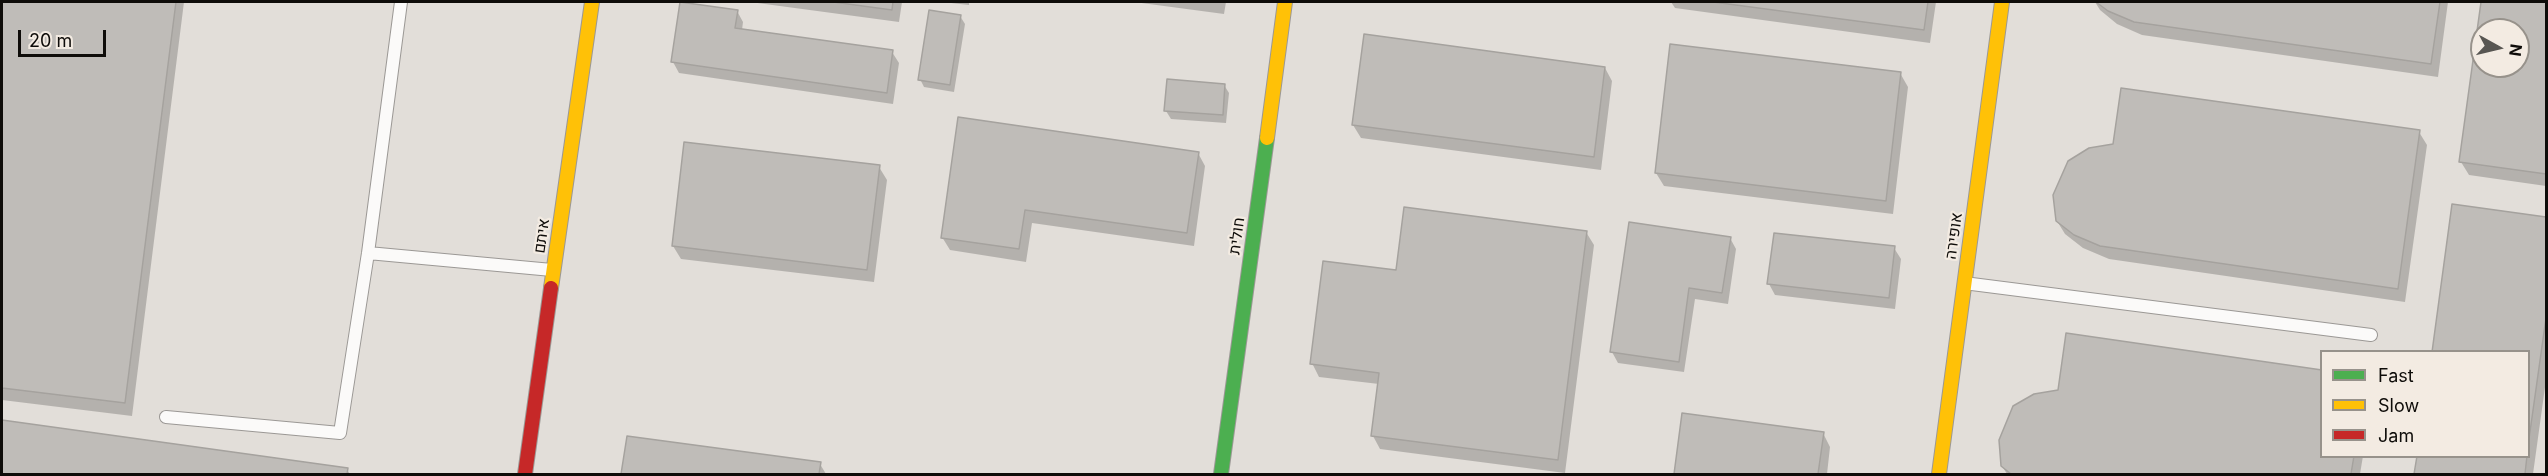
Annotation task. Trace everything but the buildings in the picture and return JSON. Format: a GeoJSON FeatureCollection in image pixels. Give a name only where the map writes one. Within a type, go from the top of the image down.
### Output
{"type":"FeatureCollection","features":[{"type":"Feature","properties":{"kind":"street","name":"איתם"},"geometry":{"type":"LineString","coordinates":[[525,474],[592,2]]}},
{"type":"Feature","properties":{"kind":"street","name":"חולית"},"geometry":{"type":"LineString","coordinates":[[1221,474],[1285,2]]}},
{"type":"Feature","properties":{"kind":"street","name":"אופירה"},"geometry":{"type":"LineString","coordinates":[[1938,474],[2002,2]]}},
{"type":"Feature","properties":{"kind":"lane"},"geometry":{"type":"LineString","coordinates":[[166,417],[340,433],[368,253],[401,2]]}},
{"type":"Feature","properties":{"kind":"lane"},"geometry":{"type":"LineString","coordinates":[[368,253],[554,270]]}},
{"type":"Feature","properties":{"kind":"lane"},"geometry":{"type":"LineString","coordinates":[[1964,283],[2371,335]]}},
{"type":"Feature","properties":{"kind":"traffic: fast"},"geometry":{"type":"LineString","coordinates":[[1221,474],[1267,138]]}},
{"type":"Feature","properties":{"kind":"traffic: slow"},"geometry":{"type":"LineString","coordinates":[[551,288],[592,2]]}},
{"type":"Feature","properties":{"kind":"traffic: slow"},"geometry":{"type":"LineString","coordinates":[[1267,138],[1285,2]]}},
{"type":"Feature","properties":{"kind":"traffic: slow"},"geometry":{"type":"LineString","coordinates":[[1939,474],[2002,2]]}},
{"type":"Feature","properties":{"kind":"traffic: jam"},"geometry":{"type":"LineString","coordinates":[[525,474],[551,288]]}}]}
